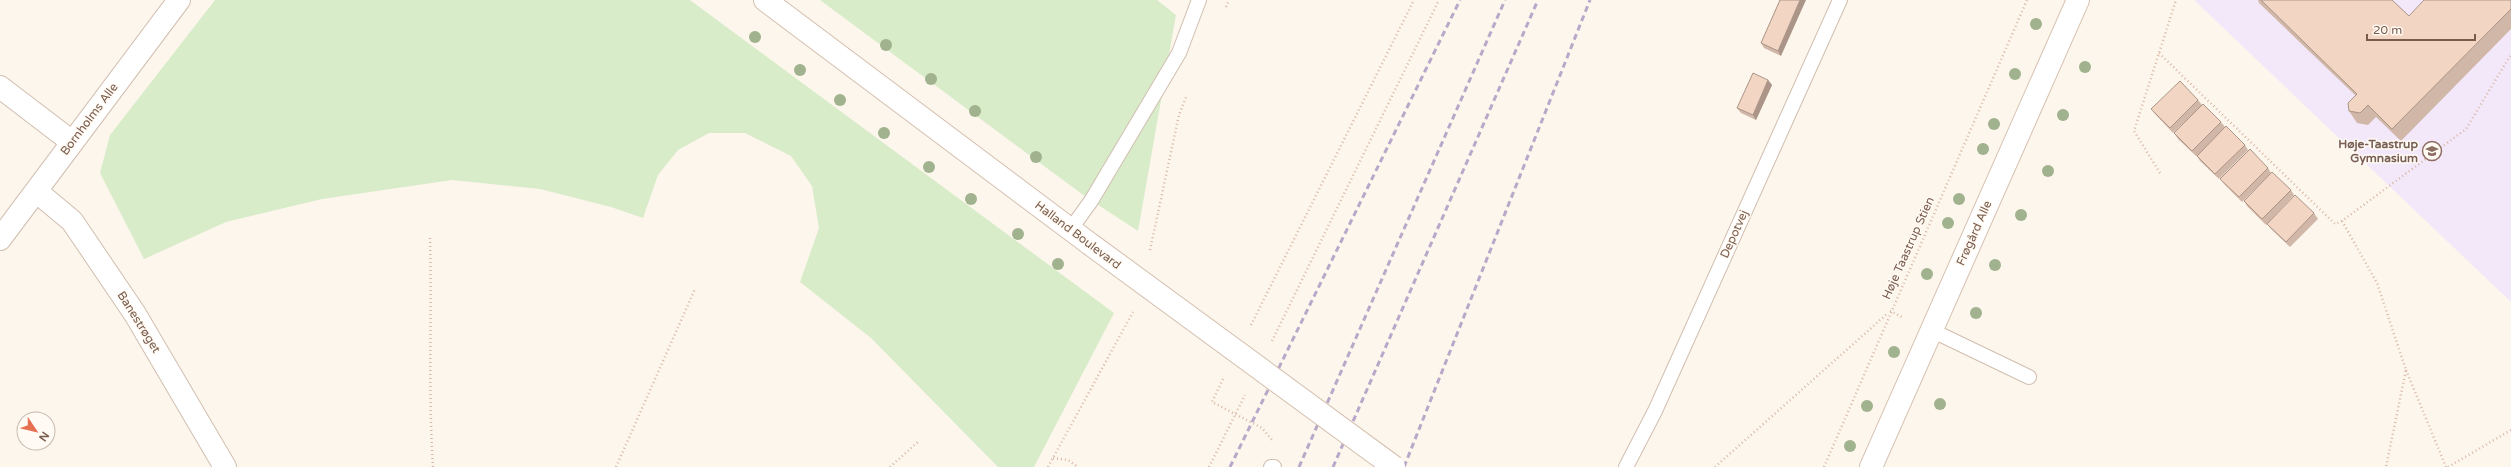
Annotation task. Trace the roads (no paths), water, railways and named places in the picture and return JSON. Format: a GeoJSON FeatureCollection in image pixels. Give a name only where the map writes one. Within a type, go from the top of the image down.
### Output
{"type":"FeatureCollection","features":[{"type":"Feature","properties":{"kind":"street","name":"Bornholms Alle"},"geometry":{"type":"LineString","coordinates":[[0,239],[179,0]]}},
{"type":"Feature","properties":{"kind":"street","name":"Halland Boulevard"},"geometry":{"type":"LineString","coordinates":[[765,0],[1070,230],[1394,467]]}},
{"type":"Feature","properties":{"kind":"street","name":"Frøgård Alle"},"geometry":{"type":"LineString","coordinates":[[1871,467],[2078,0]]}},
{"type":"Feature","properties":{"kind":"street"},"geometry":{"type":"LineString","coordinates":[[0,87],[72,142]]}},
{"type":"Feature","properties":{"kind":"street","name":"Banestrøget"},"geometry":{"type":"LineString","coordinates":[[36,191],[72,221],[135,314],[225,467]]}},
{"type":"Feature","properties":{"kind":"lane"},"geometry":{"type":"LineString","coordinates":[[1070,230],[1091,201],[1179,53],[1199,0]]}},
{"type":"Feature","properties":{"kind":"lane","name":"Depotvej"},"geometry":{"type":"LineString","coordinates":[[1626,467],[1658,404],[1840,0]]}},
{"type":"Feature","properties":{"kind":"lane"},"geometry":{"type":"LineString","coordinates":[[1931,330],[2029,376]]}},
{"type":"Feature","properties":{"kind":"railway"},"geometry":{"type":"LineString","coordinates":[[1230,467],[1460,0]]}},
{"type":"Feature","properties":{"kind":"railway"},"geometry":{"type":"LineString","coordinates":[[1299,467],[1505,0]]}},
{"type":"Feature","properties":{"kind":"railway"},"geometry":{"type":"LineString","coordinates":[[1333,467],[1538,0]]}},
{"type":"Feature","properties":{"kind":"railway"},"geometry":{"type":"LineString","coordinates":[[1404,467],[1590,0]]}},
{"type":"Feature","properties":{"kind":"place","name":"Høje-Taastrup Gymnasium"},"geometry":{"type":"Point","coordinates":[2432,151]}}]}
